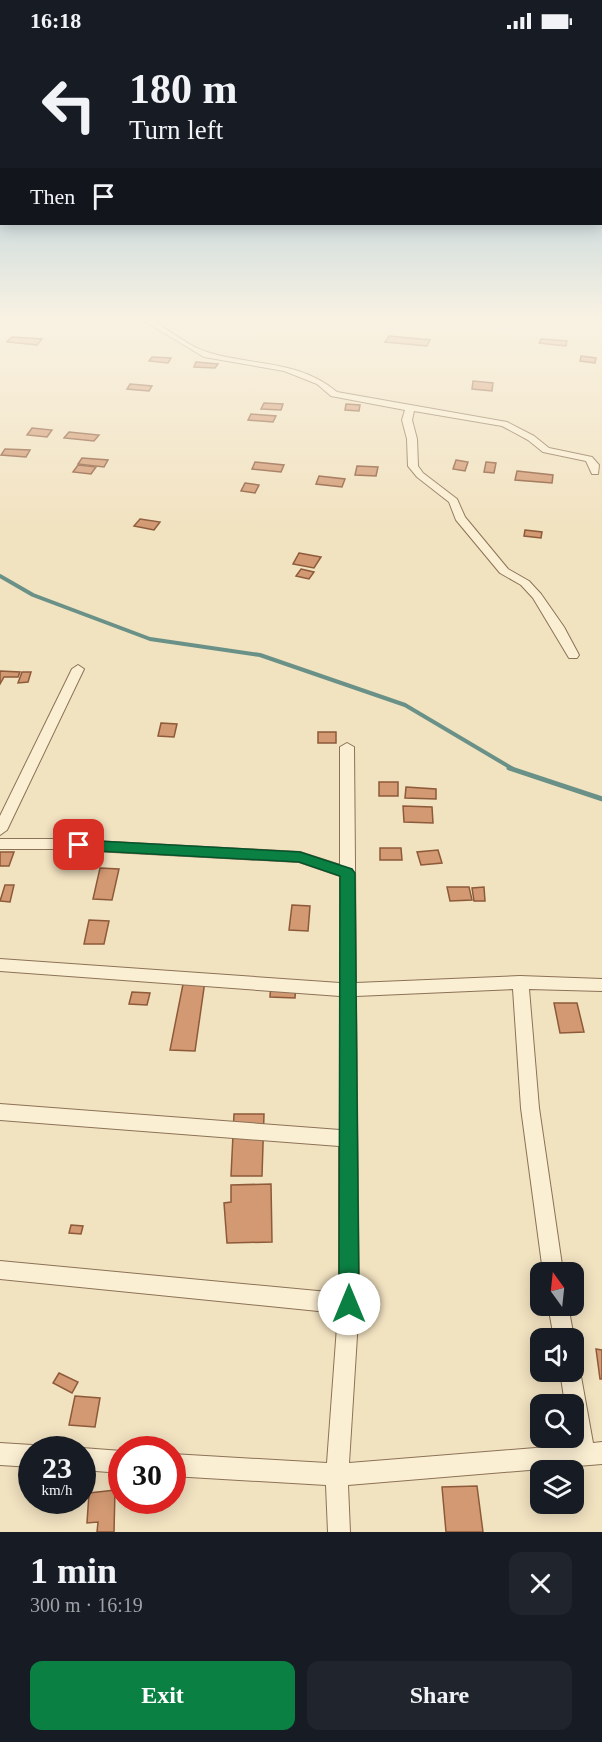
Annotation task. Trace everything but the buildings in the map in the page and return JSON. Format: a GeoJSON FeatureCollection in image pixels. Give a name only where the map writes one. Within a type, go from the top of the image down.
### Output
{"type":"FeatureCollection","features":[{"type":"Feature","properties":{"kind":"street"},"geometry":{"type":"LineString","coordinates":[[330,391],[334,394],[410,409],[504,424],[531,438],[546,450],[589,459],[596,472]]}},
{"type":"Feature","properties":{"kind":"street"},"geometry":{"type":"LineString","coordinates":[[410,409],[407,420],[412,439],[413,466],[420,475],[453,501],[460,518],[504,571],[525,584],[537,596],[558,627],[573,656]]}},
{"type":"Feature","properties":{"kind":"street"},"geometry":{"type":"LineString","coordinates":[[0,830],[78,669]]}},
{"type":"Feature","properties":{"kind":"street"},"geometry":{"type":"LineString","coordinates":[[339,1532],[337,1474],[349,1304],[347,747]]}},
{"type":"Feature","properties":{"kind":"street"},"geometry":{"type":"LineString","coordinates":[[0,844],[57,844],[300,857],[347,873]]}},
{"type":"Feature","properties":{"kind":"street"},"geometry":{"type":"LineString","coordinates":[[0,965],[348,990],[520,982],[602,985]]}},
{"type":"Feature","properties":{"kind":"street"},"geometry":{"type":"LineString","coordinates":[[520,982],[530,1108],[552,1262]]}},
{"type":"Feature","properties":{"kind":"street"},"geometry":{"type":"LineString","coordinates":[[0,1112],[348,1139]]}},
{"type":"Feature","properties":{"kind":"street"},"geometry":{"type":"LineString","coordinates":[[0,1270],[349,1304]]}},
{"type":"Feature","properties":{"kind":"street"},"geometry":{"type":"LineString","coordinates":[[186,1466],[337,1474],[593,1453],[573,1382]]}},
{"type":"Feature","properties":{"kind":"street"},"geometry":{"type":"LineString","coordinates":[[0,1455],[18,1456]]}},
{"type":"Feature","properties":{"kind":"waterway"},"geometry":{"type":"LineString","coordinates":[[0,576],[33,595],[150,639],[260,655],[405,705],[513,769]]}},
{"type":"Feature","properties":{"kind":"waterway"},"geometry":{"type":"LineString","coordinates":[[509,768],[602,799]]}},
{"type":"Feature","properties":{"kind":"route"},"geometry":{"type":"LineString","coordinates":[[79,845],[300,857],[347,873],[349,1304]]}}]}
